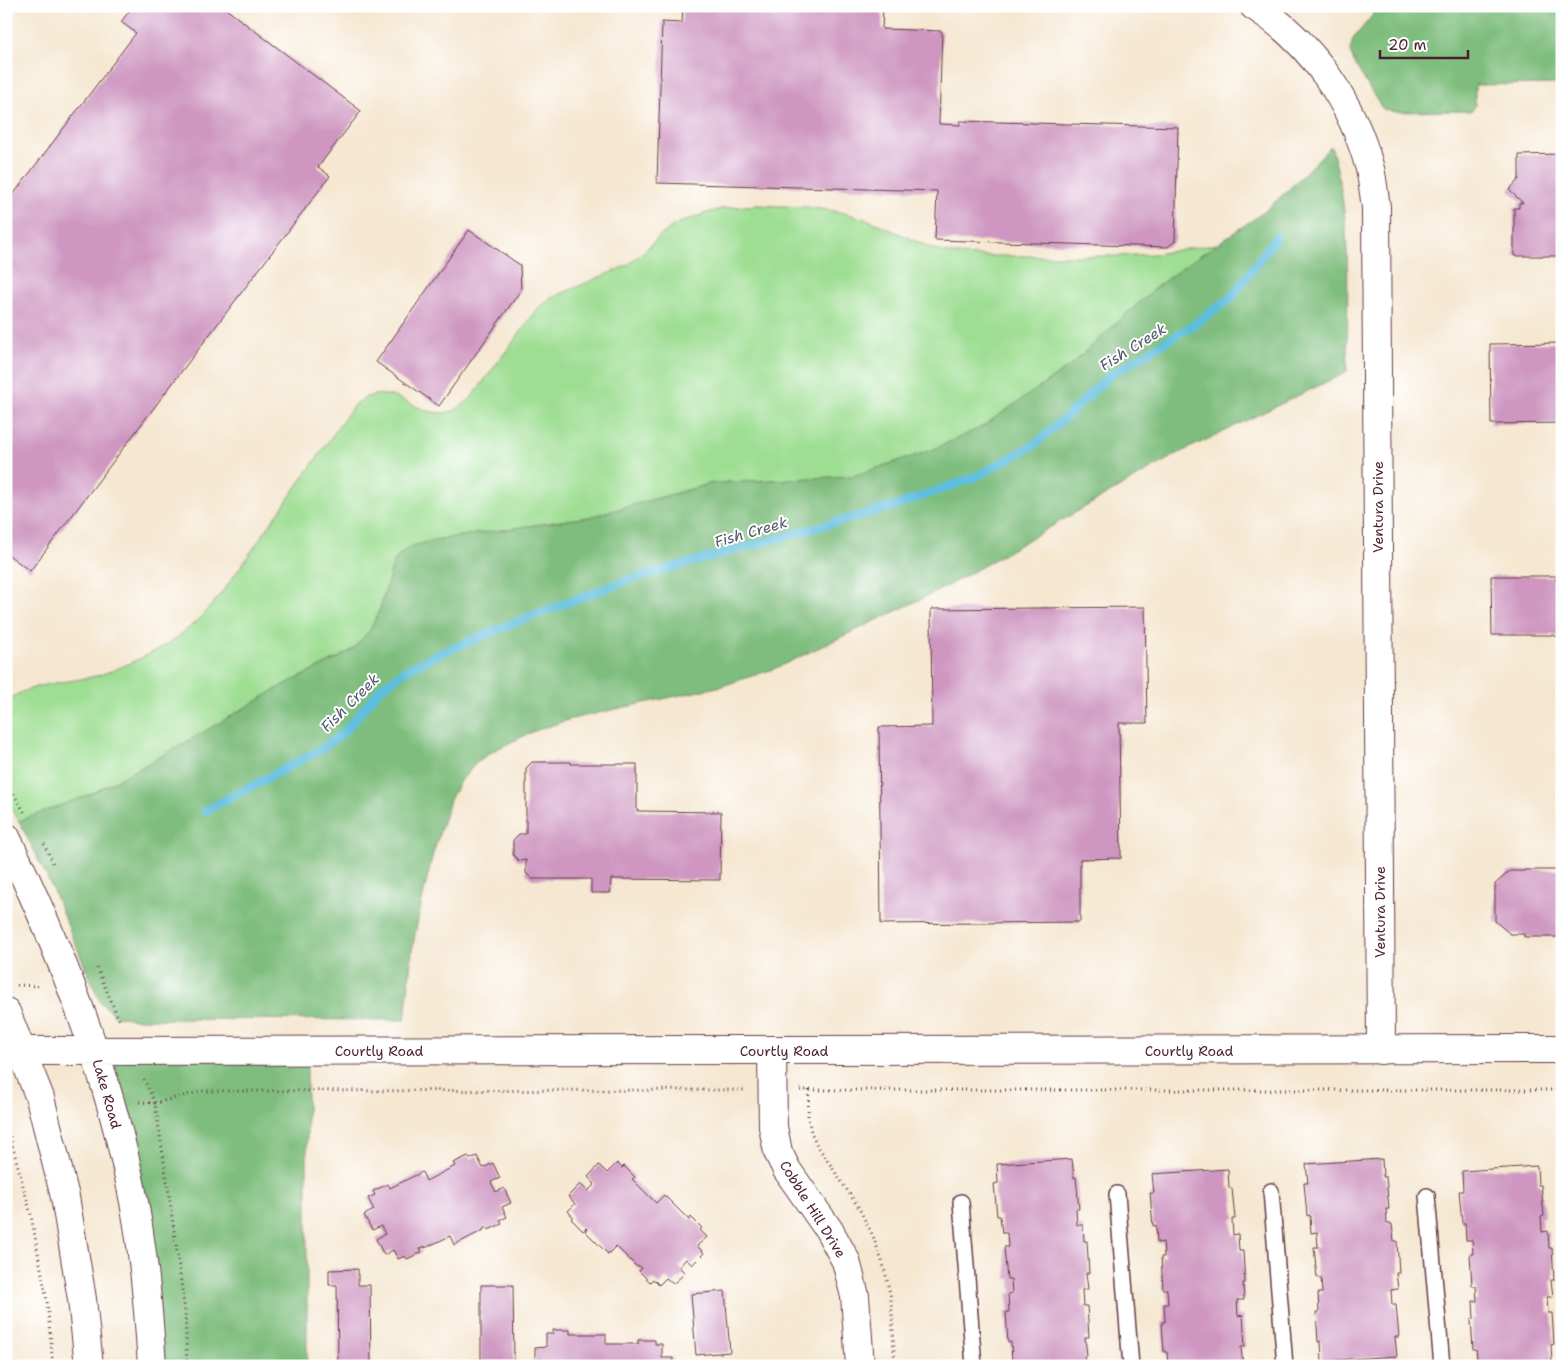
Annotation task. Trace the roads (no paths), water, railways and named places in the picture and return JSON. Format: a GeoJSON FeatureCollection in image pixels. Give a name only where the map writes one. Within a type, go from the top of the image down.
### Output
{"type":"FeatureCollection","features":[{"type":"Feature","properties":{"kind":"street","name":"Ventura Drive"},"geometry":{"type":"LineString","coordinates":[[1254,6],[1270,16],[1307,50],[1328,77],[1348,110],[1364,148],[1376,208],[1381,1050]]}},
{"type":"Feature","properties":{"kind":"street","name":"Lake Road"},"geometry":{"type":"LineString","coordinates":[[6,837],[59,955],[111,1101],[131,1184],[146,1288],[152,1366]]}},
{"type":"Feature","properties":{"kind":"street"},"geometry":{"type":"LineString","coordinates":[[6,1012],[14,1051],[40,1098],[65,1197],[82,1299],[90,1366]]}},
{"type":"Feature","properties":{"kind":"street","name":"Courtly Road"},"geometry":{"type":"LineString","coordinates":[[14,1051],[1562,1049]]}},
{"type":"Feature","properties":{"kind":"street","name":"Cobble Hill Drive"},"geometry":{"type":"LineString","coordinates":[[772,1051],[773,1127],[778,1152],[829,1230],[846,1261],[855,1296],[860,1366]]}},
{"type":"Feature","properties":{"kind":"lane"},"geometry":{"type":"LineString","coordinates":[[1272,1191],[1285,1366]]}},
{"type":"Feature","properties":{"kind":"lane"},"geometry":{"type":"LineString","coordinates":[[1117,1194],[1131,1366]]}},
{"type":"Feature","properties":{"kind":"lane"},"geometry":{"type":"LineString","coordinates":[[1428,1196],[1442,1366]]}},
{"type":"Feature","properties":{"kind":"lane"},"geometry":{"type":"LineString","coordinates":[[961,1202],[974,1366]]}},
{"type":"Feature","properties":{"kind":"waterway","name":"Fish Creek"},"geometry":{"type":"LineString","coordinates":[[205,811],[320,750],[344,732],[382,687],[405,671],[434,656],[521,620],[631,579],[895,506],[975,477],[1034,445],[1109,376],[1195,324],[1231,298],[1276,237]]}}]}
